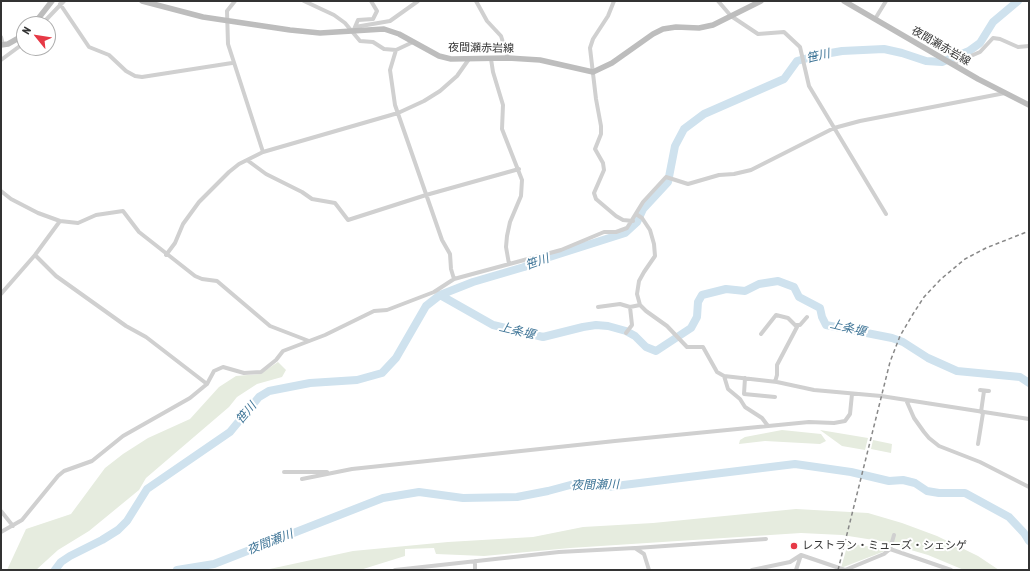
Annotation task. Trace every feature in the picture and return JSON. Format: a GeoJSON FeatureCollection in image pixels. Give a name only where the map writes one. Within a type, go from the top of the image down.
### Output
{"type":"FeatureCollection","features":[{"type":"Feature","properties":{"kind":"main road"},"geometry":{"type":"LineString","coordinates":[[40,16],[52,1]]}},
{"type":"Feature","properties":{"kind":"main road","name":"夜間瀬赤岩線"},"geometry":{"type":"LineString","coordinates":[[142,1],[203,17],[290,30],[320,33],[354,29],[384,29],[399,34],[439,56],[451,60],[508,58],[540,60],[575,70],[593,72]]}},
{"type":"Feature","properties":{"kind":"main road"},"geometry":{"type":"LineString","coordinates":[[593,72],[612,63],[652,34],[663,29],[676,27],[699,28],[713,25],[761,1]]}},
{"type":"Feature","properties":{"kind":"main road","name":"夜間瀬赤岩線"},"geometry":{"type":"LineString","coordinates":[[844,1],[942,58],[1029,105]]}},
{"type":"Feature","properties":{"kind":"main road"},"geometry":{"type":"LineString","coordinates":[[2,45],[8,44],[16,40]]}},
{"type":"Feature","properties":{"kind":"street"},"geometry":{"type":"LineString","coordinates":[[234,1],[227,11],[228,44],[232,63],[263,152]]}},
{"type":"Feature","properties":{"kind":"street"},"geometry":{"type":"LineString","coordinates":[[304,1],[334,15],[354,29],[360,41],[373,42],[384,50],[396,50],[413,42]]}},
{"type":"Feature","properties":{"kind":"street"},"geometry":{"type":"LineString","coordinates":[[354,29],[358,20],[374,19],[377,11],[371,1]]}},
{"type":"Feature","properties":{"kind":"street"},"geometry":{"type":"LineString","coordinates":[[354,29],[390,21],[418,1]]}},
{"type":"Feature","properties":{"kind":"street"},"geometry":{"type":"LineString","coordinates":[[476,1],[487,21],[501,36],[508,58]]}},
{"type":"Feature","properties":{"kind":"street"},"geometry":{"type":"LineString","coordinates":[[614,1],[608,16],[593,39],[590,48],[601,126],[601,134],[595,149],[603,163],[604,170],[594,193],[596,200],[616,216],[623,220],[633,221]]}},
{"type":"Feature","properties":{"kind":"street"},"geometry":{"type":"LineString","coordinates":[[718,1],[731,16],[758,34],[784,32],[800,47],[808,86],[886,214]]}},
{"type":"Feature","properties":{"kind":"street"},"geometry":{"type":"LineString","coordinates":[[875,19],[886,1]]}},
{"type":"Feature","properties":{"kind":"street"},"geometry":{"type":"LineString","coordinates":[[50,16],[62,3],[89,47],[109,55],[126,71],[135,76],[142,77],[232,63]]}},
{"type":"Feature","properties":{"kind":"street"},"geometry":{"type":"LineString","coordinates":[[1,37],[2,45]]}},
{"type":"Feature","properties":{"kind":"street"},"geometry":{"type":"LineString","coordinates":[[951,63],[980,52],[993,38],[1000,39],[1018,47],[1029,46]]}},
{"type":"Feature","properties":{"kind":"street"},"geometry":{"type":"LineString","coordinates":[[1,60],[16,49]]}},
{"type":"Feature","properties":{"kind":"street"},"geometry":{"type":"LineString","coordinates":[[396,50],[390,70],[398,113],[442,240],[450,254],[451,269],[454,279]]}},
{"type":"Feature","properties":{"kind":"street"},"geometry":{"type":"LineString","coordinates":[[166,255],[175,243],[183,224],[199,202],[229,172],[247,160],[263,152],[398,113],[424,101],[440,91],[457,76],[469,59]]}},
{"type":"Feature","properties":{"kind":"street"},"geometry":{"type":"LineString","coordinates":[[491,59],[493,72],[503,105],[502,129],[519,169],[522,189],[510,222],[507,236],[509,264]]}},
{"type":"Feature","properties":{"kind":"street"},"geometry":{"type":"LineString","coordinates":[[1,532],[14,526],[22,520],[58,476],[64,471],[92,461],[123,436],[190,398],[207,384],[214,371],[223,367],[244,373],[261,372],[276,360],[283,351],[309,341],[374,311],[387,310],[434,292],[454,279],[561,250],[604,232],[627,228],[638,216],[643,202],[669,178],[688,184],[719,175],[734,174],[751,170],[834,128],[860,121],[1005,93]]}},
{"type":"Feature","properties":{"kind":"street"},"geometry":{"type":"LineString","coordinates":[[247,160],[266,174],[296,188],[312,199],[335,203],[348,220],[426,195],[519,169]]}},
{"type":"Feature","properties":{"kind":"street"},"geometry":{"type":"LineString","coordinates":[[1,190],[12,199],[60,221],[78,223],[96,215],[123,212],[139,232],[166,255],[195,276],[202,279],[217,281],[270,326],[309,341]]}},
{"type":"Feature","properties":{"kind":"street"},"geometry":{"type":"LineString","coordinates":[[638,216],[650,230],[654,244],[655,256],[639,281],[638,294],[640,305],[646,312],[676,335],[687,347],[703,347],[717,372],[724,376],[775,382],[814,390],[1029,419]]}},
{"type":"Feature","properties":{"kind":"street"},"geometry":{"type":"LineString","coordinates":[[1,294],[35,255],[60,221]]}},
{"type":"Feature","properties":{"kind":"street"},"geometry":{"type":"LineString","coordinates":[[35,255],[56,276],[126,326],[146,337],[207,384]]}},
{"type":"Feature","properties":{"kind":"street"},"geometry":{"type":"LineString","coordinates":[[598,306],[620,304],[630,308],[640,305]]}},
{"type":"Feature","properties":{"kind":"street"},"geometry":{"type":"LineString","coordinates":[[626,333],[632,325],[630,308]]}},
{"type":"Feature","properties":{"kind":"street"},"geometry":{"type":"LineString","coordinates":[[761,334],[776,315],[788,318],[796,325]]}},
{"type":"Feature","properties":{"kind":"street"},"geometry":{"type":"LineString","coordinates":[[796,325],[800,325],[807,317]]}},
{"type":"Feature","properties":{"kind":"street"},"geometry":{"type":"LineString","coordinates":[[775,382],[777,365],[797,326],[796,325]]}},
{"type":"Feature","properties":{"kind":"street"},"geometry":{"type":"LineString","coordinates":[[724,376],[728,389],[740,399],[745,407],[762,418],[768,426]]}},
{"type":"Feature","properties":{"kind":"street"},"geometry":{"type":"LineString","coordinates":[[745,378],[744,394],[775,397]]}},
{"type":"Feature","properties":{"kind":"street"},"geometry":{"type":"LineString","coordinates":[[978,444],[982,412],[982,390],[990,391]]}},
{"type":"Feature","properties":{"kind":"street"},"geometry":{"type":"LineString","coordinates":[[302,479],[352,469],[809,422],[834,423],[845,421],[850,414],[852,394]]}},
{"type":"Feature","properties":{"kind":"street"},"geometry":{"type":"LineString","coordinates":[[907,402],[914,418],[924,432],[929,438],[940,446],[980,462],[1029,487]]}},
{"type":"Feature","properties":{"kind":"street"},"geometry":{"type":"LineString","coordinates":[[284,472],[332,473]]}},
{"type":"Feature","properties":{"kind":"street"},"geometry":{"type":"LineString","coordinates":[[1,511],[14,526]]}},
{"type":"Feature","properties":{"kind":"street"},"geometry":{"type":"LineString","coordinates":[[801,555],[844,570],[884,554],[890,549],[894,535]]}},
{"type":"Feature","properties":{"kind":"street"},"geometry":{"type":"LineString","coordinates":[[395,570],[559,552],[766,539]]}},
{"type":"Feature","properties":{"kind":"street"},"geometry":{"type":"LineString","coordinates":[[635,548],[644,554],[649,570]]}},
{"type":"Feature","properties":{"kind":"street"},"geometry":{"type":"LineString","coordinates":[[890,549],[951,570]]}},
{"type":"Feature","properties":{"kind":"street"},"geometry":{"type":"LineString","coordinates":[[752,570],[768,568],[790,562],[801,555]]}},
{"type":"Feature","properties":{"kind":"street"},"geometry":{"type":"LineString","coordinates":[[796,570],[801,555]]}},
{"type":"Feature","properties":{"kind":"street"},"geometry":{"type":"LineString","coordinates":[[474,570],[475,561]]}},
{"type":"Feature","properties":{"kind":"street"},"geometry":{"type":"LineString","coordinates":[[823,570],[825,564]]}},
{"type":"Feature","properties":{"kind":"shaded area"},"geometry":{"type":"Polygon","coordinates":[[[278,362],[286,370],[282,377],[257,384],[237,397],[229,407],[146,478],[139,490],[89,531],[58,550],[36,570],[7,570],[26,529],[71,514],[105,468],[123,454],[148,438],[190,419],[219,387],[236,376],[260,374],[278,362]]]}},
{"type":"Feature","properties":{"kind":"shaded area"},"geometry":{"type":"Polygon","coordinates":[[[782,430],[821,434],[826,441],[820,444],[765,441],[739,444],[740,440],[745,437],[782,430]]]}},
{"type":"Feature","properties":{"kind":"shaded area"},"geometry":{"type":"Polygon","coordinates":[[[820,430],[868,438],[865,450],[842,446],[820,430]]]}},
{"type":"Feature","properties":{"kind":"shaded area"},"geometry":{"type":"Polygon","coordinates":[[[873,440],[892,444],[891,453],[871,449],[873,440]]]}},
{"type":"Feature","properties":{"kind":"shaded area"},"geometry":{"type":"Polygon","coordinates":[[[796,509],[868,513],[902,523],[937,536],[978,556],[999,570],[964,570],[928,555],[880,541],[842,535],[801,533],[570,548],[484,556],[436,554],[434,548],[405,549],[405,556],[360,570],[265,570],[353,551],[448,542],[533,537],[583,527],[653,523],[796,509]]]}},
{"type":"Feature","properties":{"kind":"shaded area"},"geometry":{"type":"Polygon","coordinates":[[[848,543],[884,549],[885,551],[841,568],[848,543]]]}},
{"type":"Feature","properties":{"kind":"waterway","name":"笹川"},"geometry":{"type":"LineString","coordinates":[[55,570],[61,562],[70,556],[118,530],[127,521],[147,489],[230,432],[259,397],[269,391],[310,383],[357,380],[382,373],[396,358],[426,306],[440,295],[473,282],[524,267],[537,261],[625,233],[637,222],[643,209],[668,182],[675,146],[684,129],[704,114],[784,79],[797,61],[819,55],[842,51],[884,49],[926,61],[942,62],[969,51],[980,43],[993,22],[1018,1]]}},
{"type":"Feature","properties":{"kind":"waterway","name":"上条堰"},"geometry":{"type":"LineString","coordinates":[[440,295],[493,325],[543,337],[583,327],[596,325],[608,326],[626,331],[635,336],[646,347],[656,351],[691,328],[697,317],[698,302],[702,295],[726,289],[745,291],[759,284],[778,281],[794,287],[799,297],[820,308],[826,325],[892,338],[903,342],[928,358],[957,371],[1020,377],[1029,383]]}},
{"type":"Feature","properties":{"kind":"waterway","name":"夜間瀬川"},"geometry":{"type":"LineString","coordinates":[[177,570],[214,564],[383,498],[419,492],[463,498],[517,497],[574,484],[607,487],[795,464],[851,472],[889,481],[903,480],[915,483],[927,491],[939,493],[965,493],[1009,517],[1024,533],[1029,541]]}},
{"type":"Feature","properties":{"kind":"railway"},"geometry":{"type":"LineString","coordinates":[[838,570],[890,362],[900,336],[924,297],[941,279],[965,259],[986,248],[1029,231]]}},
{"type":"Feature","properties":{"kind":"place","name":"レストラン・ミューズ・シェシゲ"},"geometry":{"type":"Point","coordinates":[794,546]}}]}
